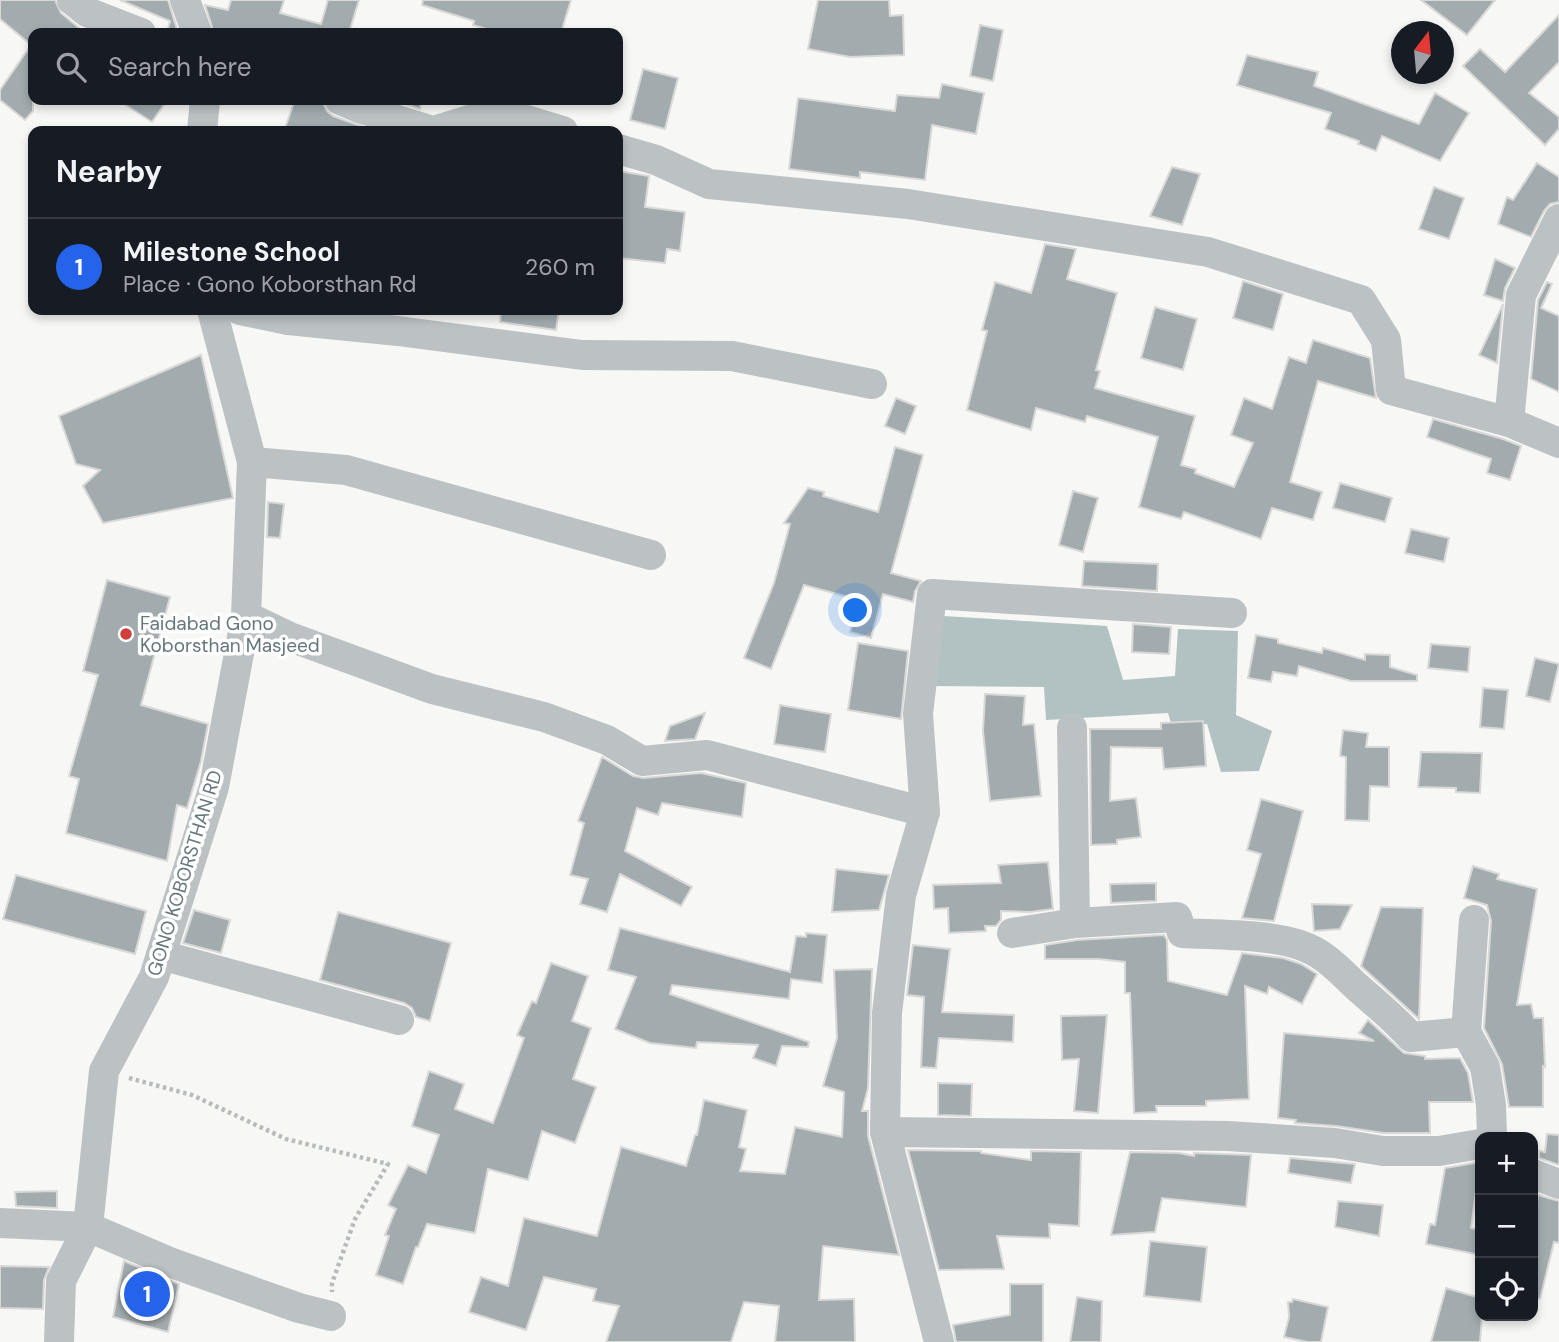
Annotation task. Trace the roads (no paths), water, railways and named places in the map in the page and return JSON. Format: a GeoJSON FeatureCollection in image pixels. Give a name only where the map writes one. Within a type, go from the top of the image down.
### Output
{"type":"FeatureCollection","features":[{"type":"Feature","properties":{"kind":"street"},"geometry":{"type":"LineString","coordinates":[[72,0],[87,12],[128,28]]}},
{"type":"Feature","properties":{"kind":"street"},"geometry":{"type":"LineString","coordinates":[[185,0],[195,28]]}},
{"type":"Feature","properties":{"kind":"street"},"geometry":{"type":"LineString","coordinates":[[202,126],[205,105]]}},
{"type":"Feature","properties":{"kind":"street"},"geometry":{"type":"LineString","coordinates":[[352,105],[417,126]]}},
{"type":"Feature","properties":{"kind":"street"},"geometry":{"type":"LineString","coordinates":[[449,126],[489,114],[520,118],[547,126]]}},
{"type":"Feature","properties":{"kind":"street"},"geometry":{"type":"LineString","coordinates":[[623,150],[656,160],[709,184],[908,204],[1208,252],[1361,300],[1386,340],[1391,390],[1509,422],[1559,443]]}},
{"type":"Feature","properties":{"kind":"street"},"geometry":{"type":"LineString","coordinates":[[1509,422],[1521,296],[1559,219]]}},
{"type":"Feature","properties":{"kind":"street","name":"GONO KOBORSTHAN RD"},"geometry":{"type":"LineString","coordinates":[[59,1342],[61,1281],[88,1227],[104,1071],[154,977],[214,787],[246,616],[252,462],[213,315]]}},
{"type":"Feature","properties":{"kind":"street"},"geometry":{"type":"LineString","coordinates":[[264,315],[582,355],[732,356],[872,384]]}},
{"type":"Feature","properties":{"kind":"street"},"geometry":{"type":"LineString","coordinates":[[252,462],[346,470],[651,555]]}},
{"type":"Feature","properties":{"kind":"street"},"geometry":{"type":"LineString","coordinates":[[939,1342],[886,1132],[887,1013],[901,895],[925,812],[918,715],[932,594],[1232,613]]}},
{"type":"Feature","properties":{"kind":"street"},"geometry":{"type":"LineString","coordinates":[[246,616],[290,637],[432,689],[544,717],[607,740],[642,761],[707,755],[925,812]]}},
{"type":"Feature","properties":{"kind":"street"},"geometry":{"type":"LineString","coordinates":[[1072,728],[1075,923]]}},
{"type":"Feature","properties":{"kind":"street"},"geometry":{"type":"LineString","coordinates":[[1013,933],[1075,923],[1177,917],[1182,933],[1281,940],[1301,945],[1327,958],[1395,1018],[1411,1037],[1466,1032]]}},
{"type":"Feature","properties":{"kind":"street"},"geometry":{"type":"LineString","coordinates":[[1474,920],[1466,1032],[1485,1067],[1492,1132]]}},
{"type":"Feature","properties":{"kind":"street"},"geometry":{"type":"LineString","coordinates":[[161,955],[399,1020]]}},
{"type":"Feature","properties":{"kind":"street"},"geometry":{"type":"LineString","coordinates":[[886,1132],[1228,1136],[1335,1143],[1383,1151],[1439,1151],[1475,1145]]}},
{"type":"Feature","properties":{"kind":"street"},"geometry":{"type":"LineString","coordinates":[[1538,1176],[1559,1184]]}},
{"type":"Feature","properties":{"kind":"street"},"geometry":{"type":"LineString","coordinates":[[0,1223],[88,1227],[172,1263],[299,1308],[331,1316]]}},
{"type":"Feature","properties":{"kind":"place","name":"Faidabad Gono Koborsthan Masjeed"},"geometry":{"type":"Point","coordinates":[126,634]}},
{"type":"Feature","properties":{"kind":"place","name":"Milestone School"},"geometry":{"type":"Point","coordinates":[147,1294]}}]}
